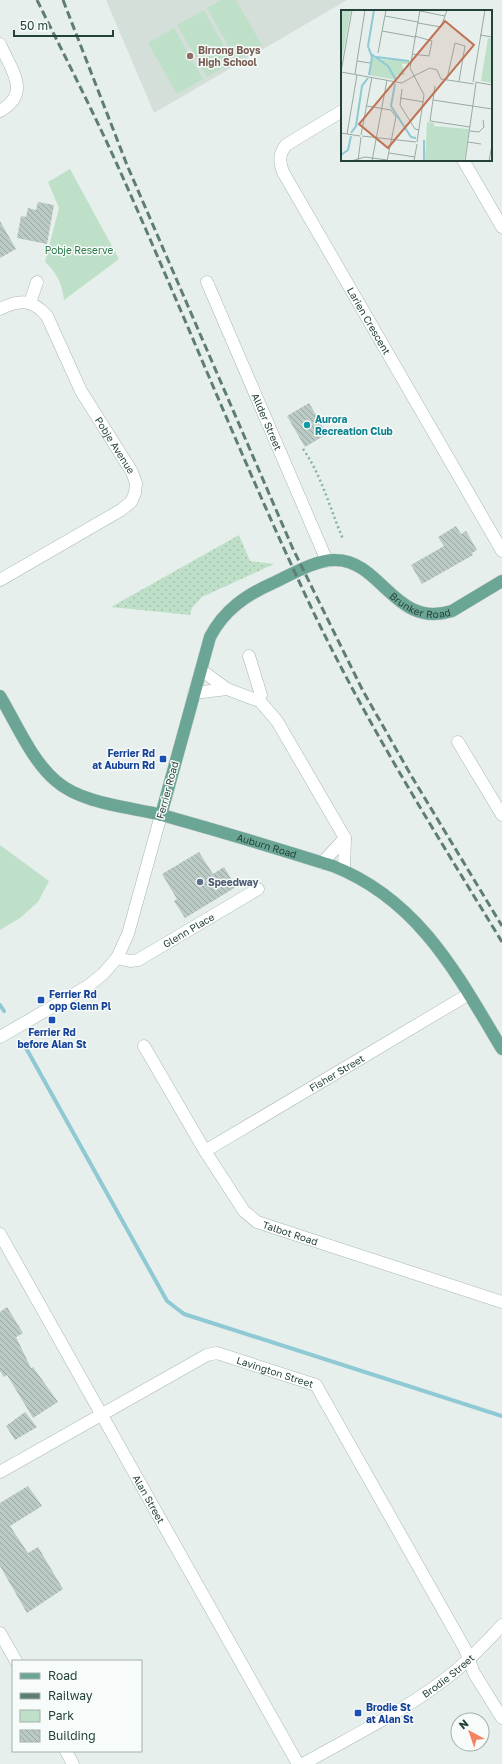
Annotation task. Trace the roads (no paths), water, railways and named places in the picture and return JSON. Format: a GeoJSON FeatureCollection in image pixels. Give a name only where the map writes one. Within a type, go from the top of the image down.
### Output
{"type":"FeatureCollection","features":[{"type":"Feature","properties":{"kind":"main road","name":"Ferrier Road"},"geometry":{"type":"LineString","coordinates":[[161,815],[210,637],[216,626],[236,604],[265,587],[327,561],[342,560]]}},
{"type":"Feature","properties":{"kind":"main road","name":"Brunker Road"},"geometry":{"type":"LineString","coordinates":[[342,560],[366,571],[401,603],[415,610],[431,614],[452,611],[502,580]]}},
{"type":"Feature","properties":{"kind":"main road","name":"Auburn Road"},"geometry":{"type":"LineString","coordinates":[[0,696],[4,713],[36,758],[57,782],[69,790],[89,798],[161,815],[322,863],[344,870],[368,883],[385,895],[416,922],[428,935],[450,964],[502,1049]]}},
{"type":"Feature","properties":{"kind":"street"},"geometry":{"type":"LineString","coordinates":[[0,44],[17,85],[17,96],[5,108]]}},
{"type":"Feature","properties":{"kind":"street","name":"Larien Crescent"},"geometry":{"type":"LineString","coordinates":[[341,112],[286,145],[282,151],[280,164],[291,186],[502,551]]}},
{"type":"Feature","properties":{"kind":"street"},"geometry":{"type":"LineString","coordinates":[[464,161],[502,227]]}},
{"type":"Feature","properties":{"kind":"street"},"geometry":{"type":"LineString","coordinates":[[0,309],[19,302],[30,303],[37,282]]}},
{"type":"Feature","properties":{"kind":"street","name":"Allder Street"},"geometry":{"type":"LineString","coordinates":[[208,282],[327,561]]}},
{"type":"Feature","properties":{"kind":"street","name":"Pobje Avenue"},"geometry":{"type":"LineString","coordinates":[[0,580],[121,510],[131,502],[135,493],[136,483],[132,472],[81,391],[47,316],[39,306],[30,303]]}},
{"type":"Feature","properties":{"kind":"street"},"geometry":{"type":"LineString","coordinates":[[249,656],[261,695],[258,699]]}},
{"type":"Feature","properties":{"kind":"street"},"geometry":{"type":"LineString","coordinates":[[201,670],[228,689],[256,700],[258,699],[277,721],[345,838],[344,870]]}},
{"type":"Feature","properties":{"kind":"street"},"geometry":{"type":"LineString","coordinates":[[194,693],[228,689]]}},
{"type":"Feature","properties":{"kind":"street"},"geometry":{"type":"LineString","coordinates":[[458,742],[502,815]]}},
{"type":"Feature","properties":{"kind":"street","name":"Ferrier Road"},"geometry":{"type":"LineString","coordinates":[[0,1037],[88,986],[103,974],[117,958],[128,934],[161,815]]}},
{"type":"Feature","properties":{"kind":"street"},"geometry":{"type":"LineString","coordinates":[[322,863],[345,838]]}},
{"type":"Feature","properties":{"kind":"street","name":"Glenn Place"},"geometry":{"type":"LineString","coordinates":[[117,958],[130,961],[138,960],[258,889]]}},
{"type":"Feature","properties":{"kind":"street","name":"Fisher Street"},"geometry":{"type":"LineString","coordinates":[[204,1151],[469,994]]}},
{"type":"Feature","properties":{"kind":"street","name":"Talbot Road"},"geometry":{"type":"LineString","coordinates":[[144,1046],[204,1151],[244,1212],[257,1222],[502,1302]]}},
{"type":"Feature","properties":{"kind":"street","name":"Alan Street"},"geometry":{"type":"LineString","coordinates":[[0,1234],[298,1764]]}},
{"type":"Feature","properties":{"kind":"street","name":"Lavington Street"},"geometry":{"type":"LineString","coordinates":[[0,1472],[207,1355],[217,1353],[316,1384],[465,1650],[474,1672],[502,1718]]}},
{"type":"Feature","properties":{"kind":"street","name":"Brodie Street"},"geometry":{"type":"LineString","coordinates":[[303,1764],[398,1710],[433,1688],[469,1659],[502,1625]]}},
{"type":"Feature","properties":{"kind":"street"},"geometry":{"type":"LineString","coordinates":[[0,1633],[15,1660]]}},
{"type":"Feature","properties":{"kind":"street"},"geometry":{"type":"LineString","coordinates":[[67,1752],[73,1764]]}},
{"type":"Feature","properties":{"kind":"waterway"},"geometry":{"type":"LineString","coordinates":[[0,1005],[4,1011]]}},
{"type":"Feature","properties":{"kind":"waterway"},"geometry":{"type":"LineString","coordinates":[[26,1048],[167,1301],[184,1314],[502,1416]]}},
{"type":"Feature","properties":{"kind":"railway"},"geometry":{"type":"LineString","coordinates":[[37,0],[90,106],[120,171],[262,499],[332,650],[402,777],[502,942]]}},
{"type":"Feature","properties":{"kind":"railway"},"geometry":{"type":"LineString","coordinates":[[63,0],[127,165],[293,549],[363,691],[412,777],[502,926]]}},
{"type":"Feature","properties":{"kind":"place","name":"Birrong Boys High School"},"geometry":{"type":"Point","coordinates":[190,56]}},
{"type":"Feature","properties":{"kind":"place","name":"Aurora Recreation Club"},"geometry":{"type":"Point","coordinates":[307,425]}},
{"type":"Feature","properties":{"kind":"place","name":"Ferrier Rd at Auburn Rd"},"geometry":{"type":"Point","coordinates":[163,759]}},
{"type":"Feature","properties":{"kind":"place","name":"Speedway"},"geometry":{"type":"Point","coordinates":[200,882]}},
{"type":"Feature","properties":{"kind":"place","name":"Ferrier Rd opp Glenn Pl"},"geometry":{"type":"Point","coordinates":[41,1000]}},
{"type":"Feature","properties":{"kind":"place","name":"Ferrier Rd before Alan St"},"geometry":{"type":"Point","coordinates":[52,1020]}},
{"type":"Feature","properties":{"kind":"place","name":"Brodie St at Alan St"},"geometry":{"type":"Point","coordinates":[358,1713]}},
{"type":"Feature","properties":{"kind":"park label","name":"Pobje Reserve"},"geometry":{"type":"Point","coordinates":[79,250]}}]}
